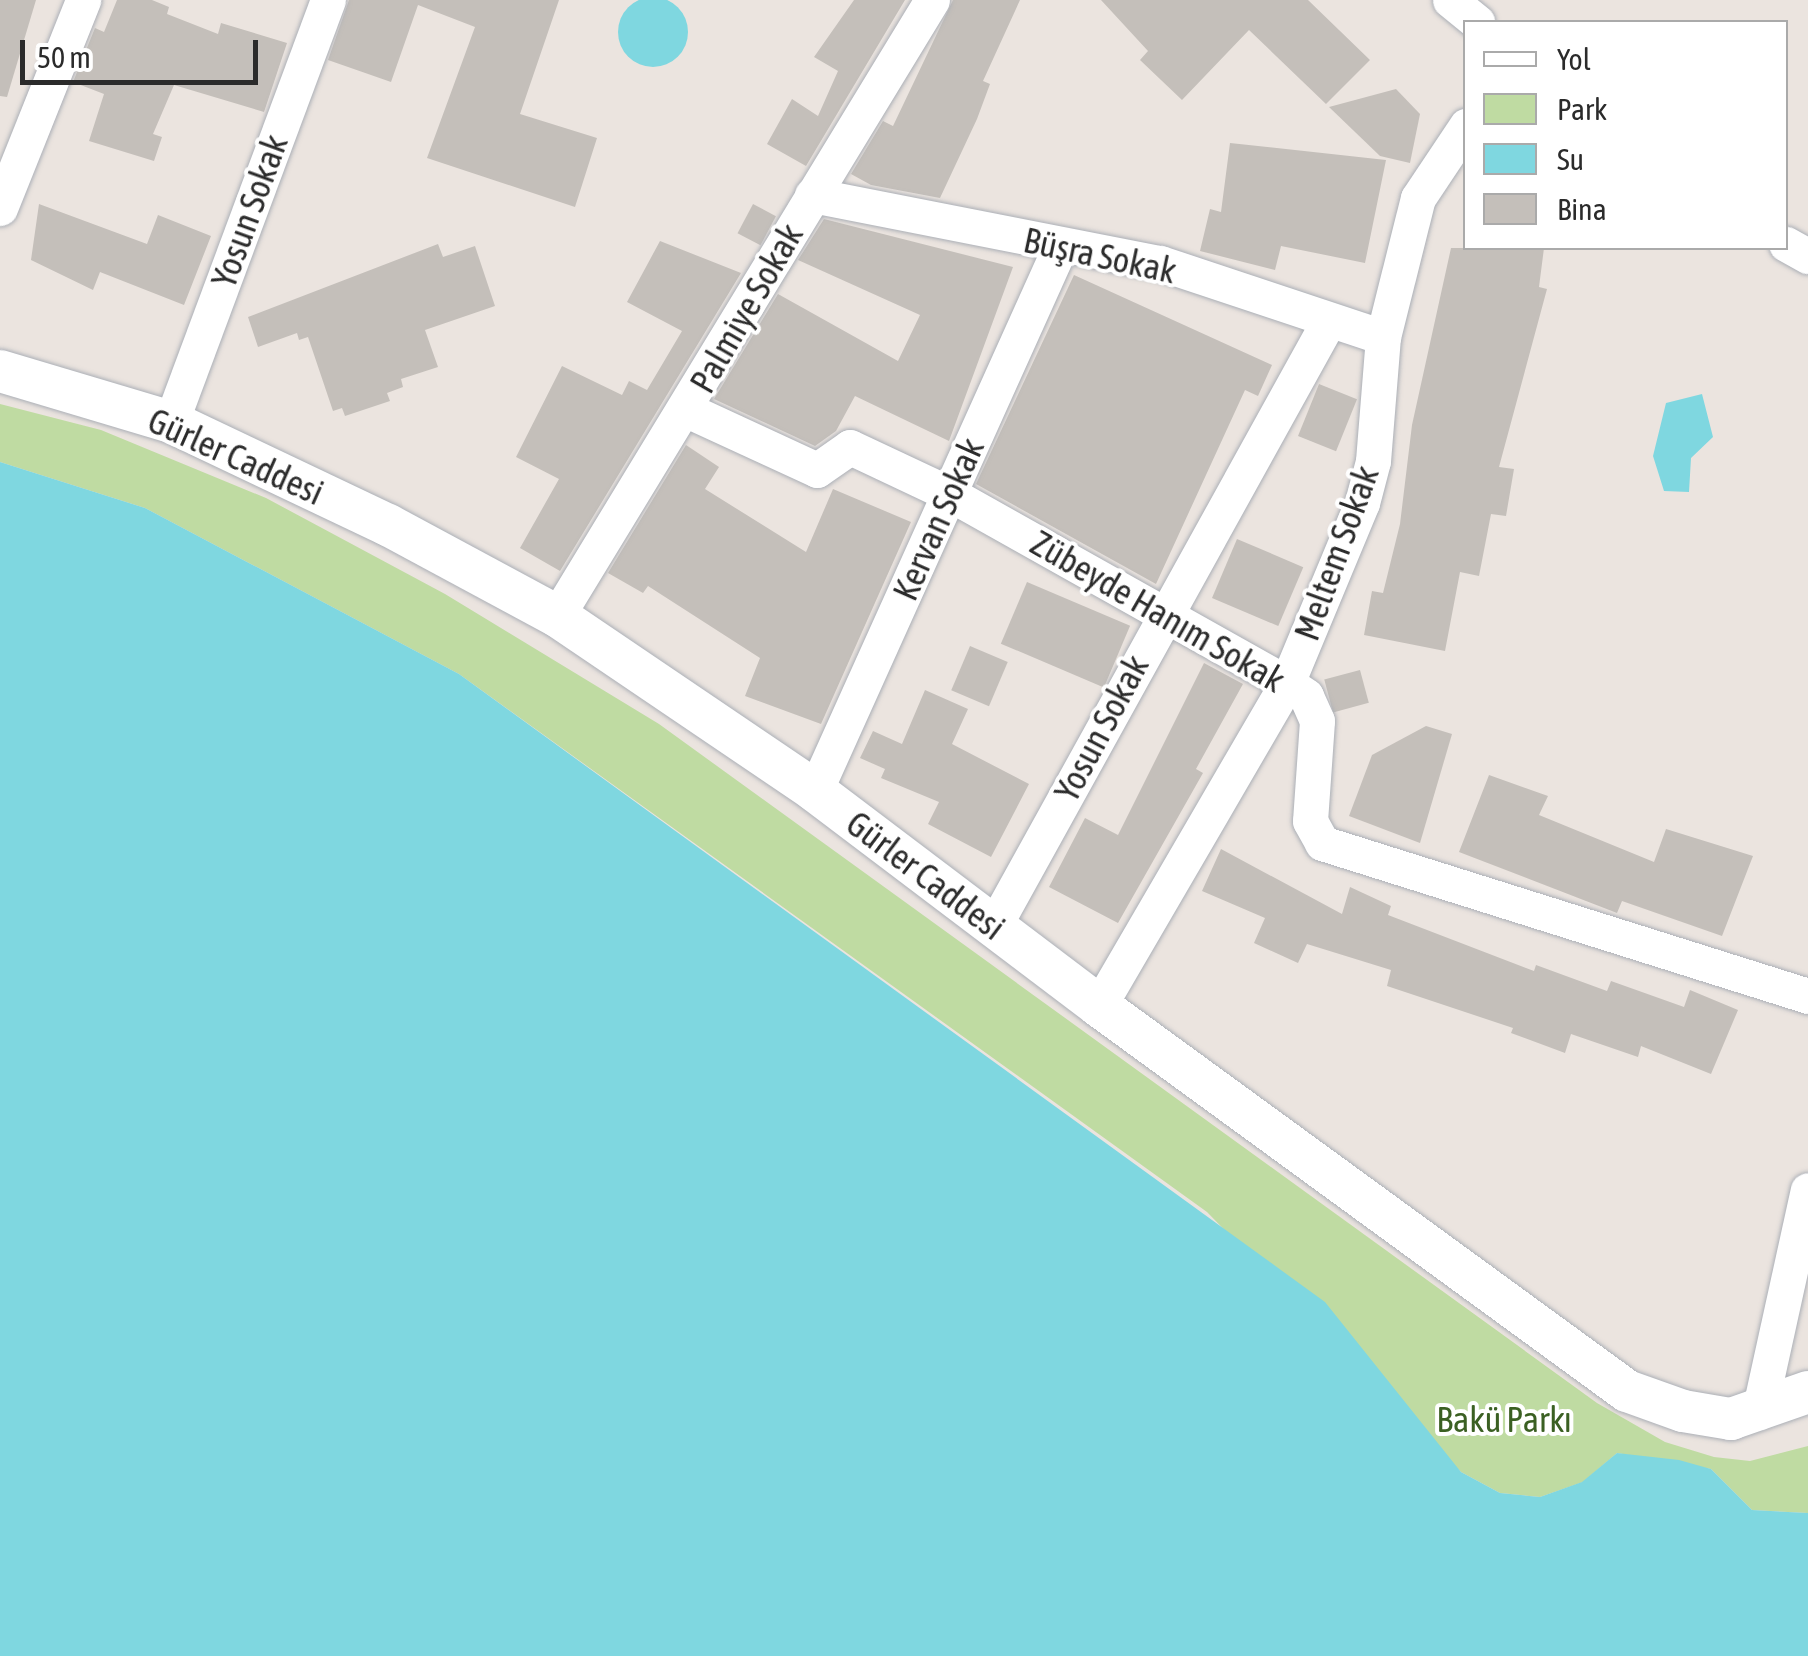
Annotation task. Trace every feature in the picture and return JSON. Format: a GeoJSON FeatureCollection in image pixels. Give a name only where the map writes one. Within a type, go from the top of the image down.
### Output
{"type":"FeatureCollection","features":[{"type":"Feature","properties":{"kind":"street"},"geometry":{"type":"LineString","coordinates":[[0,208],[83,0]]}},
{"type":"Feature","properties":{"kind":"street","name":"Yosun Sokak"},"geometry":{"type":"LineString","coordinates":[[171,422],[328,0]]}},
{"type":"Feature","properties":{"kind":"street","name":"Palmiye Sokak"},"geometry":{"type":"LineString","coordinates":[[557,616],[686,410],[932,0]]}},
{"type":"Feature","properties":{"kind":"street"},"geometry":{"type":"LineString","coordinates":[[1450,0],[1475,20]]}},
{"type":"Feature","properties":{"kind":"street","name":"Meltem Sokak"},"geometry":{"type":"LineString","coordinates":[[1098,1006],[1287,682],[1362,503],[1374,460],[1383,337],[1418,198],[1463,130]]}},
{"type":"Feature","properties":{"kind":"street","name":"Büşra Sokak"},"geometry":{"type":"LineString","coordinates":[[812,196],[1060,247],[1160,263],[1328,322],[1383,337]]}},
{"type":"Feature","properties":{"kind":"street","name":"Kervan Sokak"},"geometry":{"type":"LineString","coordinates":[[815,791],[1060,247]]}},
{"type":"Feature","properties":{"kind":"street","name":"Yosun Sokak"},"geometry":{"type":"LineString","coordinates":[[994,926],[1164,611],[1328,322]]}},
{"type":"Feature","properties":{"kind":"street","name":"Gürler Caddesi"},"geometry":{"type":"LineString","coordinates":[[0,371],[171,422],[388,524],[557,616],[815,791],[1098,1006],[1628,1390],[1683,1411],[1731,1418],[1760,1412],[1808,1392]]}},
{"type":"Feature","properties":{"kind":"street","name":"Zübeyde Hanım Sokak"},"geometry":{"type":"LineString","coordinates":[[686,410],[817,470],[850,447],[950,494],[1287,682],[1306,696],[1317,721],[1310,821],[1322,842],[1808,996]]}},
{"type":"Feature","properties":{"kind":"street"},"geometry":{"type":"LineString","coordinates":[[1760,1412],[1808,1190]]}},
{"type":"Feature","properties":{"kind":"green space","name":"Bakü Parkı"},"geometry":{"type":"Polygon","coordinates":[[[0,404],[101,430],[266,498],[445,594],[659,724],[1597,1403],[1665,1442],[1714,1457],[1750,1461],[1808,1446],[1808,1513],[1752,1510],[1711,1469],[1617,1453],[1583,1482],[1540,1497],[1500,1493],[1461,1472],[1207,1212],[459,674],[145,508],[0,462],[0,404]]]}},
{"type":"Feature","properties":{"kind":"water"},"geometry":{"type":"Polygon","coordinates":[[[640,0],[666,0],[685,19],[685,45],[666,64],[640,64],[621,45],[621,19],[640,0]]]}},
{"type":"Feature","properties":{"kind":"water"},"geometry":{"type":"Polygon","coordinates":[[[1702,394],[1713,437],[1691,458],[1689,492],[1664,491],[1653,456],[1666,403],[1702,394]]]}},
{"type":"Feature","properties":{"kind":"water"},"geometry":{"type":"Polygon","coordinates":[[[0,462],[145,508],[459,674],[1325,1302],[1461,1472],[1500,1493],[1540,1497],[1582,1482],[1617,1453],[1679,1460],[1711,1469],[1752,1510],[1808,1513],[1808,1656],[0,1656],[0,462]]]}},
{"type":"Feature","properties":{"kind":"building"},"geometry":{"type":"Polygon","coordinates":[[[0,0],[36,0],[7,97],[0,96],[0,0]]]}},
{"type":"Feature","properties":{"kind":"building"},"geometry":{"type":"Polygon","coordinates":[[[117,0],[152,0],[169,7],[167,14],[218,34],[221,23],[287,43],[264,112],[174,85],[153,134],[162,137],[154,161],[89,141],[104,94],[73,82],[95,28],[104,32],[117,0]]]}},
{"type":"Feature","properties":{"kind":"building"},"geometry":{"type":"Polygon","coordinates":[[[349,0],[559,0],[520,114],[597,138],[575,207],[427,158],[475,27],[418,5],[391,82],[328,60],[349,0]]]}},
{"type":"Feature","properties":{"kind":"building"},"geometry":{"type":"Polygon","coordinates":[[[854,0],[905,0],[806,166],[767,144],[792,99],[818,116],[838,71],[814,57],[854,0]]]}},
{"type":"Feature","properties":{"kind":"building"},"geometry":{"type":"Polygon","coordinates":[[[953,0],[1020,0],[983,81],[990,84],[977,119],[940,198],[871,185],[851,174],[883,121],[893,126],[953,0]]]}},
{"type":"Feature","properties":{"kind":"building"},"geometry":{"type":"Polygon","coordinates":[[[1101,0],[1308,0],[1370,60],[1326,104],[1249,30],[1182,100],[1140,60],[1148,51],[1101,0]]]}},
{"type":"Feature","properties":{"kind":"building"},"geometry":{"type":"Polygon","coordinates":[[[1396,89],[1420,114],[1410,163],[1380,156],[1329,107],[1396,89]]]}},
{"type":"Feature","properties":{"kind":"building"},"geometry":{"type":"Polygon","coordinates":[[[1230,143],[1386,160],[1365,263],[1281,246],[1275,270],[1200,251],[1210,209],[1221,212],[1230,143]]]}},
{"type":"Feature","properties":{"kind":"building"},"geometry":{"type":"Polygon","coordinates":[[[39,204],[147,244],[158,215],[211,236],[184,305],[100,272],[93,290],[31,260],[39,204]]]}},
{"type":"Feature","properties":{"kind":"building"},"geometry":{"type":"Polygon","coordinates":[[[753,204],[776,216],[760,245],[738,233],[753,204]]]}},
{"type":"Feature","properties":{"kind":"building"},"geometry":{"type":"Polygon","coordinates":[[[824,219],[1013,267],[949,441],[855,396],[836,431],[815,446],[714,399],[778,294],[898,361],[920,315],[798,260],[824,219]]]}},
{"type":"Feature","properties":{"kind":"building"},"geometry":{"type":"Polygon","coordinates":[[[660,241],[741,273],[560,571],[520,548],[559,479],[516,457],[562,366],[622,395],[629,381],[647,390],[682,331],[627,302],[660,241]]]}},
{"type":"Feature","properties":{"kind":"building"},"geometry":{"type":"Polygon","coordinates":[[[438,244],[443,257],[475,246],[495,306],[425,330],[438,367],[401,379],[403,387],[387,393],[390,401],[345,416],[342,408],[333,411],[308,337],[299,340],[297,333],[258,347],[248,317],[438,244]]]}},
{"type":"Feature","properties":{"kind":"building"},"geometry":{"type":"Polygon","coordinates":[[[1451,248],[1544,250],[1539,287],[1547,289],[1499,467],[1514,469],[1506,516],[1491,514],[1479,576],[1460,572],[1445,651],[1364,635],[1372,591],[1383,593],[1400,524],[1412,425],[1451,248]]]}},
{"type":"Feature","properties":{"kind":"building"},"geometry":{"type":"Polygon","coordinates":[[[1074,275],[1272,365],[1258,396],[1245,390],[1156,584],[976,484],[1074,275]]]}},
{"type":"Feature","properties":{"kind":"building"},"geometry":{"type":"Polygon","coordinates":[[[1319,384],[1357,399],[1336,451],[1298,436],[1319,384]]]}},
{"type":"Feature","properties":{"kind":"building"},"geometry":{"type":"Polygon","coordinates":[[[686,445],[719,467],[705,489],[806,552],[833,489],[911,522],[821,724],[745,696],[760,658],[648,586],[643,593],[608,573],[686,445]]]}},
{"type":"Feature","properties":{"kind":"building"},"geometry":{"type":"Polygon","coordinates":[[[1237,539],[1303,567],[1278,626],[1212,598],[1237,539]]]}},
{"type":"Feature","properties":{"kind":"building"},"geometry":{"type":"Polygon","coordinates":[[[1027,582],[1130,626],[1104,687],[1001,644],[1027,582]]]}},
{"type":"Feature","properties":{"kind":"building"},"geometry":{"type":"Polygon","coordinates":[[[970,646],[1008,662],[989,706],[951,690],[970,646]]]}},
{"type":"Feature","properties":{"kind":"building"},"geometry":{"type":"Polygon","coordinates":[[[1204,663],[1243,684],[1196,769],[1203,773],[1118,923],[1049,887],[1085,818],[1118,835],[1204,663]]]}},
{"type":"Feature","properties":{"kind":"building"},"geometry":{"type":"Polygon","coordinates":[[[1360,670],[1369,703],[1333,712],[1324,680],[1360,670]]]}},
{"type":"Feature","properties":{"kind":"building"},"geometry":{"type":"Polygon","coordinates":[[[925,690],[968,709],[952,744],[1029,784],[991,857],[928,824],[939,802],[881,778],[885,769],[860,758],[873,731],[902,744],[925,690]]]}},
{"type":"Feature","properties":{"kind":"building"},"geometry":{"type":"Polygon","coordinates":[[[1426,726],[1452,734],[1420,843],[1349,816],[1372,755],[1426,726]]]}},
{"type":"Feature","properties":{"kind":"building"},"geometry":{"type":"Polygon","coordinates":[[[1489,775],[1548,796],[1539,815],[1654,862],[1666,829],[1753,856],[1722,936],[1622,901],[1617,913],[1459,852],[1489,775]]]}},
{"type":"Feature","properties":{"kind":"building"},"geometry":{"type":"Polygon","coordinates":[[[1221,849],[1342,914],[1350,887],[1391,906],[1388,915],[1534,971],[1536,965],[1607,991],[1611,981],[1684,1007],[1690,990],[1738,1010],[1711,1074],[1641,1046],[1638,1057],[1571,1034],[1565,1053],[1511,1033],[1513,1028],[1387,986],[1391,970],[1307,944],[1298,963],[1254,943],[1265,918],[1202,891],[1221,849]]]}}]}
